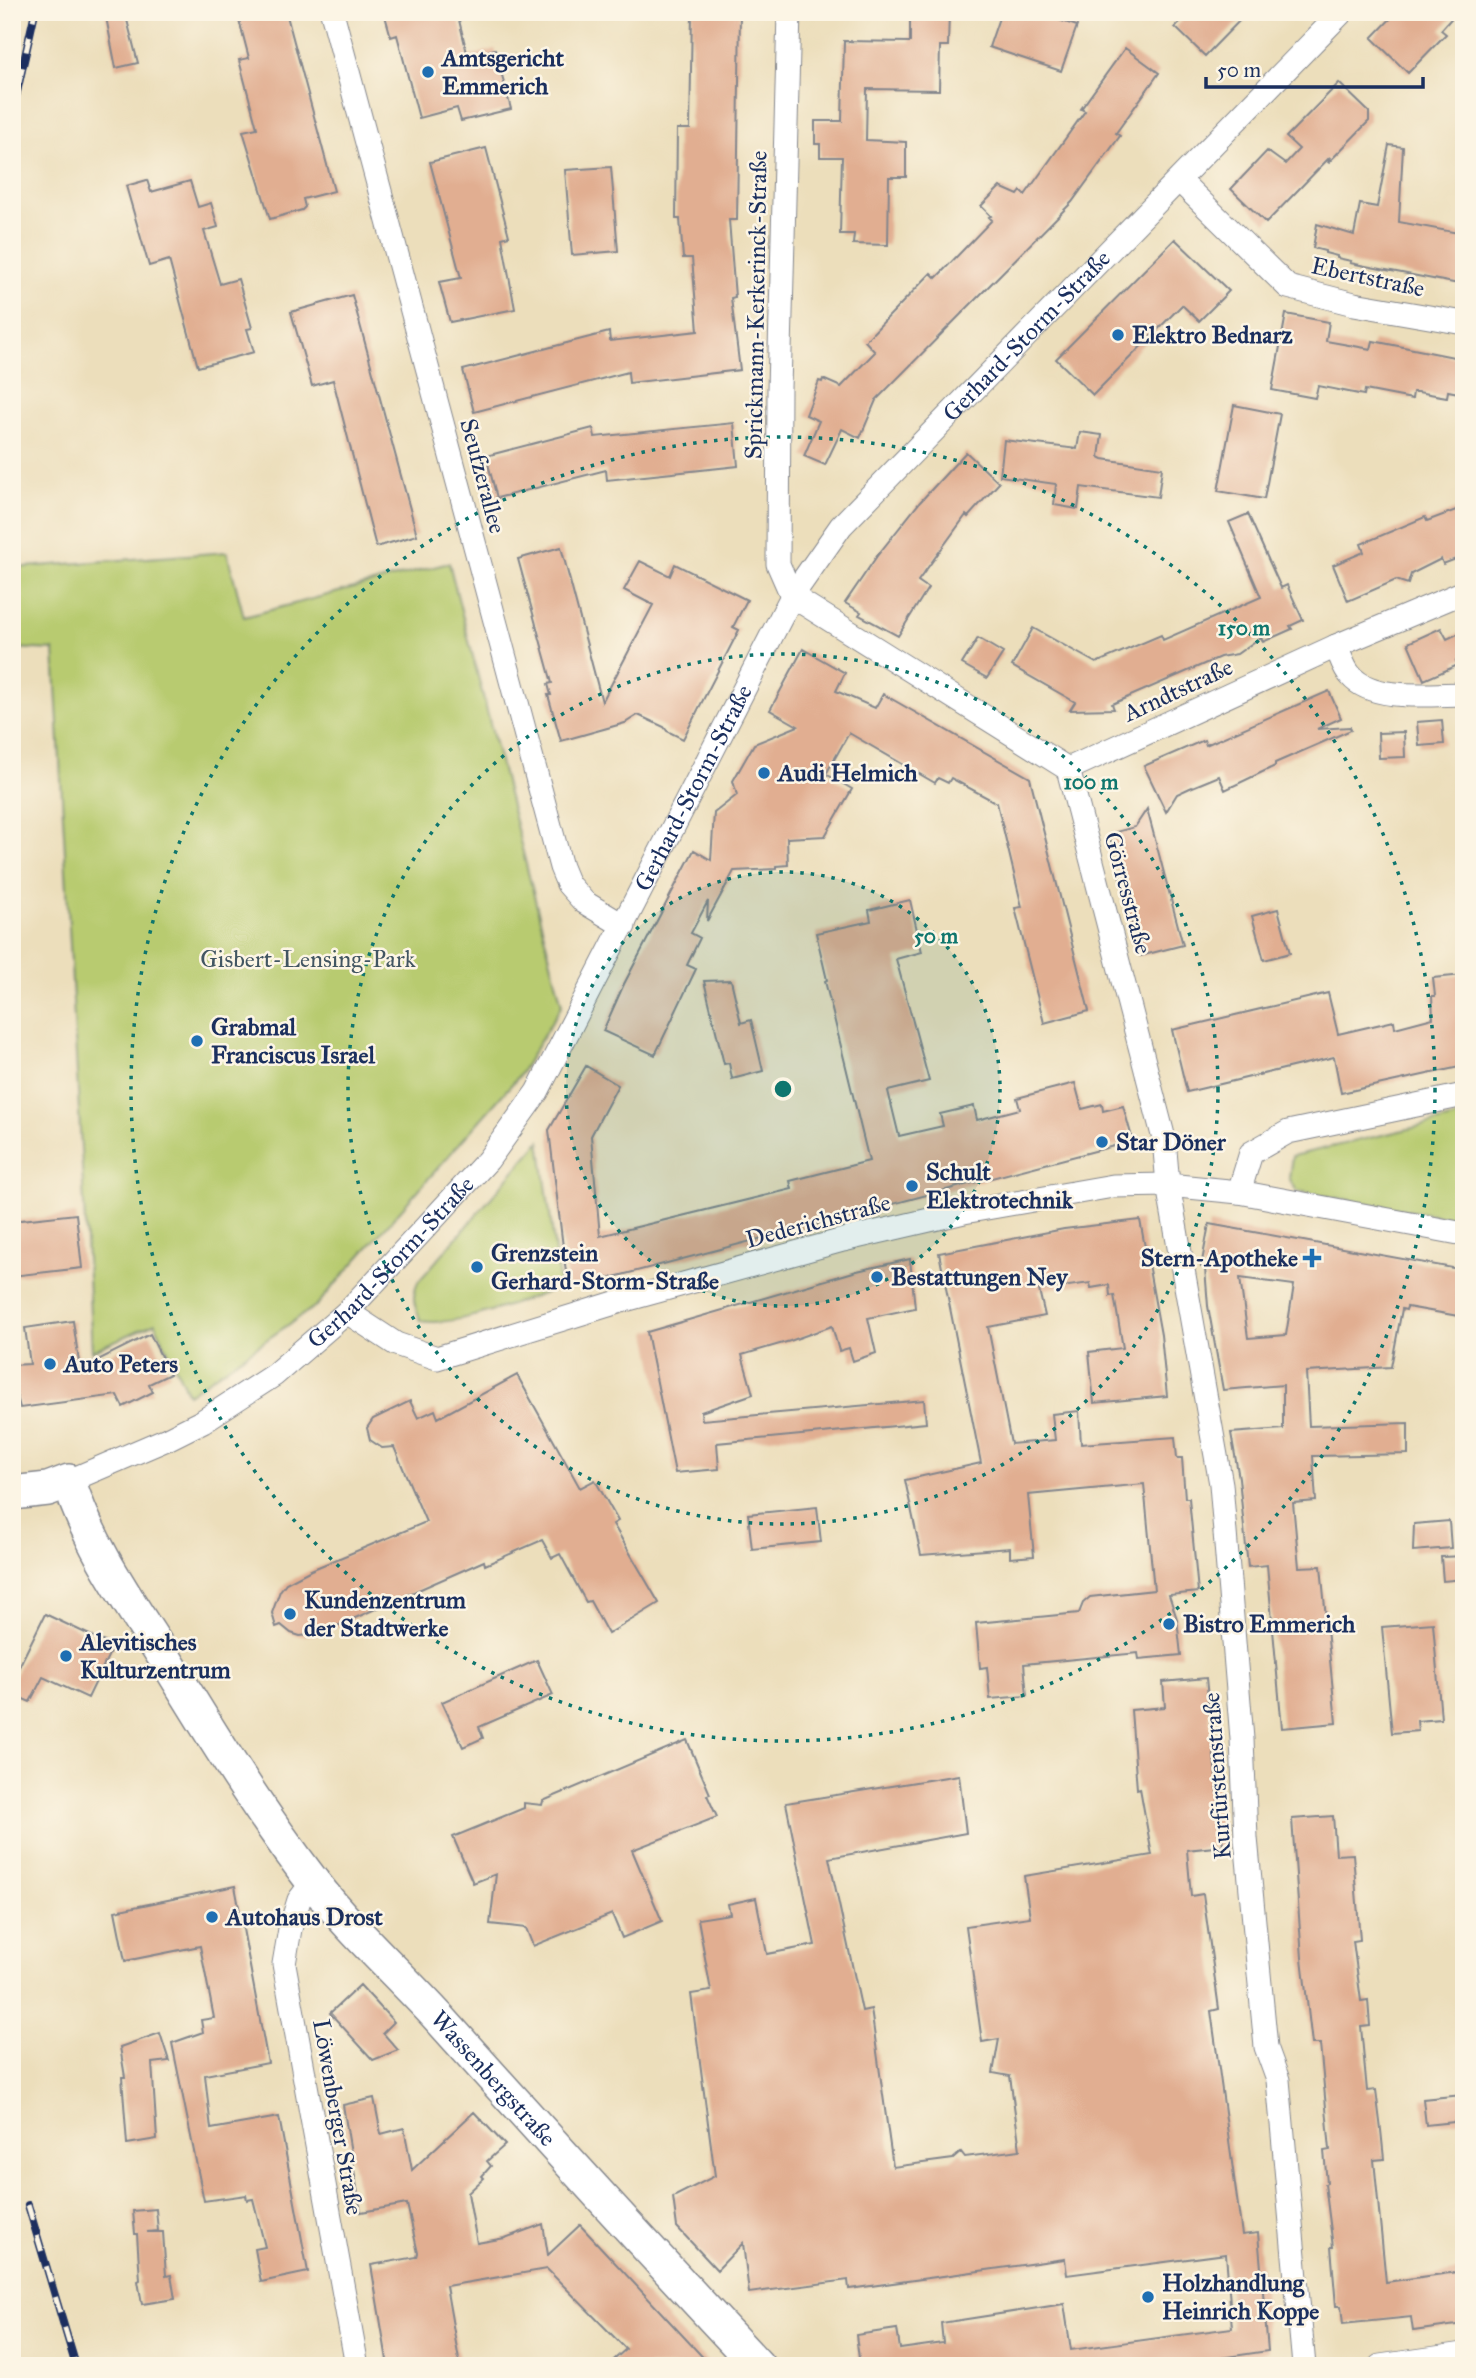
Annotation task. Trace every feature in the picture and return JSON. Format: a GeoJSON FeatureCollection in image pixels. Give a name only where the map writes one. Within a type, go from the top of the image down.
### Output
{"type":"FeatureCollection","features":[{"type":"Feature","properties":{"kind":"street","name":"Seufzerallee"},"geometry":{"type":"LineString","coordinates":[[332,12],[561,867],[568,884],[584,902],[624,926]]}},
{"type":"Feature","properties":{"kind":"street","name":"Sprickmann-Kerkerinck-Straße"},"geometry":{"type":"LineString","coordinates":[[789,12],[779,390],[778,564],[792,596]]}},
{"type":"Feature","properties":{"kind":"street","name":"Gerhard-Storm-Straße"},"geometry":{"type":"LineString","coordinates":[[12,1493],[48,1489],[167,1439],[203,1421],[274,1375],[347,1312],[488,1160],[537,1092],[792,596],[841,526],[1342,12]]}},
{"type":"Feature","properties":{"kind":"street","name":"Ebertstraße"},"geometry":{"type":"LineString","coordinates":[[1179,180],[1288,287],[1354,304],[1464,323]]}},
{"type":"Feature","properties":{"kind":"street","name":"Arndtstraße"},"geometry":{"type":"LineString","coordinates":[[1068,769],[1336,646],[1464,592]]}},
{"type":"Feature","properties":{"kind":"street"},"geometry":{"type":"LineString","coordinates":[[792,596],[1068,769]]}},
{"type":"Feature","properties":{"kind":"street"},"geometry":{"type":"LineString","coordinates":[[1336,646],[1350,676],[1366,688],[1382,693],[1464,695]]}},
{"type":"Feature","properties":{"kind":"street","name":"Görresstraße"},"geometry":{"type":"LineString","coordinates":[[1068,769],[1164,1139],[1168,1185]]}},
{"type":"Feature","properties":{"kind":"street"},"geometry":{"type":"LineString","coordinates":[[1239,1192],[1251,1153],[1288,1132],[1464,1095]]}},
{"type":"Feature","properties":{"kind":"street","name":"Dederichstraße"},"geometry":{"type":"LineString","coordinates":[[347,1312],[396,1344],[438,1357],[618,1302],[843,1240],[964,1212],[1113,1186],[1168,1185],[1239,1192],[1464,1234]]}},
{"type":"Feature","properties":{"kind":"street","name":"Kurfürstenstraße"},"geometry":{"type":"LineString","coordinates":[[1168,1185],[1221,1484],[1242,1739],[1246,1838],[1266,2047],[1278,2080],[1304,2366]]}},
{"type":"Feature","properties":{"kind":"street","name":"Wassenbergstraße"},"geometry":{"type":"LineString","coordinates":[[69,1481],[76,1504],[98,1549],[243,1782],[313,1882],[349,1924],[419,1995],[604,2202],[758,2366]]}},
{"type":"Feature","properties":{"kind":"street","name":"Löwenberger Straße"},"geometry":{"type":"LineString","coordinates":[[313,1882],[299,1900],[290,1929],[284,1964],[357,2366]]}},
{"type":"Feature","properties":{"kind":"street"},"geometry":{"type":"LineString","coordinates":[[1380,2366],[1464,2354]]}},
{"type":"Feature","properties":{"kind":"green space","name":"Gisbert-Lensing-Park"},"geometry":{"type":"Polygon","coordinates":[[[227,552],[244,617],[449,563],[562,1005],[519,1076],[317,1305],[188,1394],[155,1323],[92,1351],[54,650],[12,648],[12,568],[227,552]]]}},
{"type":"Feature","properties":{"kind":"green space"},"geometry":{"type":"Polygon","coordinates":[[[1464,1116],[1464,1220],[1297,1191],[1289,1178],[1292,1156],[1464,1116]]]}},
{"type":"Feature","properties":{"kind":"green space"},"geometry":{"type":"Polygon","coordinates":[[[540,1141],[560,1288],[471,1317],[436,1322],[421,1321],[414,1302],[418,1282],[540,1141]]]}},
{"type":"Feature","properties":{"kind":"building"},"geometry":{"type":"Polygon","coordinates":[[[105,12],[125,12],[138,63],[116,68],[105,12]]]}},
{"type":"Feature","properties":{"kind":"building"},"geometry":{"type":"Polygon","coordinates":[[[237,12],[286,12],[334,191],[303,199],[305,207],[302,210],[270,219],[243,131],[257,128],[239,60],[249,58],[237,12]]]}},
{"type":"Feature","properties":{"kind":"building"},"geometry":{"type":"Polygon","coordinates":[[[384,12],[457,12],[468,57],[495,49],[511,109],[461,121],[457,108],[419,118],[397,35],[391,37],[384,12]]]}},
{"type":"Feature","properties":{"kind":"building"},"geometry":{"type":"Polygon","coordinates":[[[692,12],[740,12],[737,220],[729,220],[735,297],[731,298],[740,370],[629,383],[628,372],[474,412],[463,370],[609,332],[610,341],[698,331],[692,258],[683,258],[680,219],[676,219],[677,129],[690,129],[692,12]]]}},
{"type":"Feature","properties":{"kind":"building"},"geometry":{"type":"Polygon","coordinates":[[[910,12],[949,12],[948,46],[940,46],[939,90],[867,89],[866,140],[906,142],[906,177],[889,177],[888,245],[853,244],[854,234],[840,234],[842,157],[820,157],[820,144],[815,144],[815,121],[842,121],[844,41],[910,42],[910,12]]]}},
{"type":"Feature","properties":{"kind":"building"},"geometry":{"type":"Polygon","coordinates":[[[1001,12],[1035,12],[1077,26],[1061,71],[989,47],[1001,12]]]}},
{"type":"Feature","properties":{"kind":"building"},"geometry":{"type":"Polygon","coordinates":[[[1190,12],[1248,12],[1205,56],[1175,27],[1190,12]]]}},
{"type":"Feature","properties":{"kind":"building"},"geometry":{"type":"Polygon","coordinates":[[[1397,12],[1457,12],[1441,30],[1446,34],[1408,73],[1372,38],[1397,12]]]}},
{"type":"Feature","properties":{"kind":"building"},"geometry":{"type":"Polygon","coordinates":[[[1125,48],[1159,73],[1116,133],[1120,136],[1072,202],[876,400],[860,438],[842,429],[825,465],[804,456],[819,421],[806,415],[819,381],[822,382],[823,379],[841,387],[875,352],[865,341],[931,273],[936,278],[992,220],[981,206],[1000,187],[1018,195],[1021,191],[1025,195],[1085,111],[1081,109],[1125,48]]]}},
{"type":"Feature","properties":{"kind":"building"},"geometry":{"type":"Polygon","coordinates":[[[1339,83],[1369,112],[1369,121],[1266,223],[1231,189],[1267,151],[1285,164],[1299,149],[1286,137],[1339,83]]]}},
{"type":"Feature","properties":{"kind":"building"},"geometry":{"type":"Polygon","coordinates":[[[1389,145],[1403,147],[1399,222],[1464,234],[1464,285],[1350,263],[1351,261],[1313,248],[1317,224],[1354,235],[1360,204],[1377,207],[1389,145]]]}},
{"type":"Feature","properties":{"kind":"building"},"geometry":{"type":"Polygon","coordinates":[[[486,148],[509,236],[502,238],[515,309],[450,322],[439,282],[461,278],[430,162],[486,148]]]}},
{"type":"Feature","properties":{"kind":"building"},"geometry":{"type":"Polygon","coordinates":[[[611,167],[618,251],[572,255],[565,170],[611,167]]]}},
{"type":"Feature","properties":{"kind":"building"},"geometry":{"type":"Polygon","coordinates":[[[147,180],[151,192],[190,181],[198,207],[211,203],[218,227],[204,231],[220,284],[238,279],[252,328],[247,329],[254,352],[198,367],[169,260],[149,266],[126,186],[147,180]]]}},
{"type":"Feature","properties":{"kind":"building"},"geometry":{"type":"Polygon","coordinates":[[[1175,239],[1229,291],[1199,321],[1182,305],[1093,395],[1056,359],[1175,239]]]}},
{"type":"Feature","properties":{"kind":"building"},"geometry":{"type":"Polygon","coordinates":[[[352,295],[417,535],[376,547],[333,380],[312,386],[291,312],[352,295]]]}},
{"type":"Feature","properties":{"kind":"building"},"geometry":{"type":"Polygon","coordinates":[[[1286,314],[1329,322],[1326,341],[1371,349],[1373,341],[1464,359],[1464,394],[1448,391],[1447,397],[1413,392],[1412,399],[1365,390],[1364,395],[1318,386],[1315,398],[1272,390],[1286,314]]]}},
{"type":"Feature","properties":{"kind":"building"},"geometry":{"type":"Polygon","coordinates":[[[1234,405],[1280,414],[1264,499],[1218,491],[1234,405]]]}},
{"type":"Feature","properties":{"kind":"building"},"geometry":{"type":"Polygon","coordinates":[[[734,423],[738,466],[607,480],[606,470],[497,498],[486,456],[593,428],[595,437],[734,423]]]}},
{"type":"Feature","properties":{"kind":"building"},"geometry":{"type":"Polygon","coordinates":[[[1080,432],[1102,435],[1099,457],[1103,459],[1162,468],[1158,497],[1081,487],[1078,509],[1054,505],[1056,484],[1000,476],[1004,440],[1077,449],[1080,432]]]}},
{"type":"Feature","properties":{"kind":"building"},"geometry":{"type":"Polygon","coordinates":[[[966,452],[999,483],[968,517],[966,515],[918,581],[928,588],[898,636],[859,615],[861,612],[845,603],[877,556],[920,502],[966,452]]]}},
{"type":"Feature","properties":{"kind":"building"},"geometry":{"type":"Polygon","coordinates":[[[1464,507],[1464,556],[1443,564],[1441,559],[1411,574],[1408,584],[1396,580],[1348,601],[1333,565],[1364,552],[1361,544],[1425,517],[1427,521],[1464,507]]]}},
{"type":"Feature","properties":{"kind":"building"},"geometry":{"type":"Polygon","coordinates":[[[1248,514],[1281,588],[1287,585],[1303,620],[1290,626],[1292,629],[1263,642],[1261,637],[1237,654],[1220,657],[1112,704],[1114,709],[1070,710],[1075,702],[1012,666],[1033,628],[1096,663],[1161,635],[1163,640],[1261,597],[1229,522],[1248,514]]]}},
{"type":"Feature","properties":{"kind":"building"},"geometry":{"type":"Polygon","coordinates":[[[561,547],[602,702],[653,605],[624,590],[640,561],[670,576],[675,564],[747,600],[733,627],[739,630],[683,739],[638,715],[625,723],[561,741],[548,695],[551,695],[548,684],[552,683],[518,559],[561,547]]]}},
{"type":"Feature","properties":{"kind":"building"},"geometry":{"type":"Polygon","coordinates":[[[1441,628],[1447,639],[1464,631],[1464,658],[1456,661],[1458,665],[1424,680],[1408,643],[1441,628]]]}},
{"type":"Feature","properties":{"kind":"building"},"geometry":{"type":"Polygon","coordinates":[[[978,638],[1003,653],[987,678],[962,664],[978,638]]]}},
{"type":"Feature","properties":{"kind":"building"},"geometry":{"type":"Polygon","coordinates":[[[803,649],[845,673],[836,691],[875,708],[883,694],[1030,778],[1089,1011],[1044,1023],[1015,908],[1022,907],[997,803],[951,778],[948,783],[938,778],[935,783],[849,733],[826,774],[852,789],[825,836],[787,838],[788,865],[776,866],[776,869],[734,871],[707,921],[708,901],[691,933],[700,938],[687,965],[696,969],[655,1055],[603,1031],[624,984],[694,850],[711,860],[714,813],[737,795],[733,781],[754,744],[798,726],[770,710],[803,649]]]}},
{"type":"Feature","properties":{"kind":"building"},"geometry":{"type":"Polygon","coordinates":[[[1329,691],[1341,718],[1317,729],[1350,727],[1351,730],[1275,763],[1275,766],[1225,790],[1219,776],[1190,788],[1177,794],[1166,812],[1144,766],[1204,740],[1206,745],[1329,691]]]}},
{"type":"Feature","properties":{"kind":"building"},"geometry":{"type":"Polygon","coordinates":[[[1442,720],[1444,744],[1419,746],[1417,722],[1442,720]]]}},
{"type":"Feature","properties":{"kind":"building"},"geometry":{"type":"Polygon","coordinates":[[[1404,732],[1405,757],[1379,758],[1378,733],[1404,732]]]}},
{"type":"Feature","properties":{"kind":"building"},"geometry":{"type":"Polygon","coordinates":[[[1147,809],[1183,945],[1140,956],[1109,834],[1135,827],[1147,809]]]}},
{"type":"Feature","properties":{"kind":"building"},"geometry":{"type":"Polygon","coordinates":[[[910,900],[922,952],[896,959],[929,1081],[888,1091],[899,1136],[943,1126],[940,1114],[974,1106],[977,1120],[1020,1109],[1017,1098],[1075,1083],[1082,1109],[1102,1104],[1103,1111],[1123,1106],[1133,1141],[568,1289],[549,1130],[586,1066],[618,1085],[591,1136],[600,1236],[792,1189],[790,1181],[869,1161],[825,981],[827,980],[816,933],[871,921],[869,910],[910,900]]]}},
{"type":"Feature","properties":{"kind":"building"},"geometry":{"type":"Polygon","coordinates":[[[1278,909],[1290,953],[1264,960],[1252,916],[1278,909]]]}},
{"type":"Feature","properties":{"kind":"building"},"geometry":{"type":"Polygon","coordinates":[[[1464,975],[1464,1066],[1341,1093],[1334,1057],[1187,1092],[1172,1030],[1328,993],[1338,1034],[1394,1021],[1395,1028],[1433,1018],[1433,978],[1464,975]]]}},
{"type":"Feature","properties":{"kind":"building"},"geometry":{"type":"Polygon","coordinates":[[[731,980],[741,1023],[751,1020],[763,1071],[732,1079],[729,1063],[724,1064],[704,981],[731,980]]]}},
{"type":"Feature","properties":{"kind":"building"},"geometry":{"type":"Polygon","coordinates":[[[76,1214],[82,1268],[12,1276],[12,1221],[76,1214]]]}},
{"type":"Feature","properties":{"kind":"building"},"geometry":{"type":"Polygon","coordinates":[[[1140,1220],[1161,1335],[1167,1396],[1094,1403],[1089,1352],[1123,1348],[1114,1295],[1110,1296],[1109,1285],[1091,1288],[1090,1283],[1039,1290],[1045,1316],[988,1327],[1011,1444],[1055,1440],[1052,1414],[1079,1411],[1081,1444],[1175,1437],[1177,1458],[1182,1458],[1185,1498],[1189,1498],[1198,1592],[1169,1595],[1177,1619],[1181,1655],[1139,1659],[1138,1653],[1024,1664],[1027,1696],[990,1699],[987,1667],[980,1668],[976,1623],[1079,1613],[1083,1603],[1090,1597],[1154,1590],[1144,1484],[1028,1495],[1034,1556],[1010,1558],[1010,1548],[921,1555],[905,1480],[981,1463],[939,1253],[1064,1229],[1140,1220]]]}},
{"type":"Feature","properties":{"kind":"building"},"geometry":{"type":"Polygon","coordinates":[[[1209,1224],[1464,1270],[1464,1317],[1407,1307],[1406,1310],[1402,1309],[1391,1367],[1306,1372],[1309,1426],[1408,1423],[1408,1454],[1313,1456],[1316,1501],[1293,1503],[1299,1567],[1321,1566],[1336,1723],[1282,1728],[1267,1565],[1248,1567],[1239,1478],[1231,1433],[1283,1429],[1283,1385],[1223,1390],[1208,1306],[1205,1268],[1201,1267],[1209,1224]],[[1240,1278],[1248,1338],[1286,1335],[1294,1285],[1240,1278]]]}},
{"type":"Feature","properties":{"kind":"building"},"geometry":{"type":"Polygon","coordinates":[[[910,1259],[915,1308],[868,1318],[876,1353],[853,1361],[849,1348],[839,1351],[832,1326],[742,1355],[753,1394],[701,1412],[702,1420],[924,1400],[926,1423],[717,1443],[719,1469],[675,1473],[647,1332],[857,1271],[910,1259]]]}},
{"type":"Feature","properties":{"kind":"building"},"geometry":{"type":"Polygon","coordinates":[[[73,1321],[80,1369],[150,1334],[170,1374],[149,1384],[153,1392],[123,1407],[117,1395],[20,1408],[12,1365],[30,1364],[25,1328],[73,1321]]]}},
{"type":"Feature","properties":{"kind":"building"},"geometry":{"type":"Polygon","coordinates":[[[517,1375],[580,1488],[595,1480],[618,1521],[613,1524],[659,1603],[608,1634],[590,1601],[586,1602],[560,1554],[552,1558],[542,1540],[485,1565],[484,1561],[319,1634],[300,1636],[281,1625],[276,1627],[272,1613],[286,1583],[426,1522],[394,1447],[382,1448],[370,1440],[367,1428],[373,1419],[410,1401],[418,1418],[435,1410],[438,1418],[517,1375]]]}},
{"type":"Feature","properties":{"kind":"building"},"geometry":{"type":"Polygon","coordinates":[[[817,1507],[821,1542],[752,1549],[748,1514],[817,1507]]]}},
{"type":"Feature","properties":{"kind":"building"},"geometry":{"type":"Polygon","coordinates":[[[1449,1521],[1451,1548],[1413,1551],[1414,1524],[1449,1521]]]}},
{"type":"Feature","properties":{"kind":"building"},"geometry":{"type":"Polygon","coordinates":[[[1464,1556],[1464,1579],[1443,1581],[1441,1557],[1464,1556]]]}},
{"type":"Feature","properties":{"kind":"building","name":"Alevitisches Kulturzentrum"},"geometry":{"type":"Polygon","coordinates":[[[45,1614],[113,1646],[88,1698],[43,1677],[30,1702],[12,1694],[12,1681],[45,1614]]]}},
{"type":"Feature","properties":{"kind":"building"},"geometry":{"type":"Polygon","coordinates":[[[1433,1623],[1441,1719],[1417,1721],[1418,1731],[1392,1733],[1382,1627],[1433,1623]]]}},
{"type":"Feature","properties":{"kind":"building"},"geometry":{"type":"Polygon","coordinates":[[[537,1660],[553,1695],[479,1727],[483,1738],[463,1747],[442,1702],[537,1660]]]}},
{"type":"Feature","properties":{"kind":"building"},"geometry":{"type":"Polygon","coordinates":[[[1206,1678],[1223,1846],[1187,1850],[1191,1896],[1203,1894],[1219,2009],[1211,2011],[1242,2235],[1258,2233],[1268,2351],[1166,2366],[860,2366],[856,2335],[897,2329],[900,2349],[943,2343],[941,2323],[1064,2304],[1071,2350],[1232,2328],[1226,2254],[1067,2275],[1065,2259],[849,2289],[848,2280],[749,2293],[743,2243],[717,2270],[677,2227],[673,2197],[715,2176],[691,1994],[711,1991],[698,1919],[730,1914],[728,1904],[756,1898],[767,1954],[815,1945],[786,1803],[959,1775],[966,1833],[829,1858],[862,2011],[871,2009],[893,2167],[953,2159],[961,2152],[965,2157],[1020,2150],[1010,2076],[993,2073],[999,2039],[982,2042],[966,1926],[1030,1917],[1024,1876],[1152,1855],[1140,1788],[1137,1789],[1131,1710],[1165,1707],[1163,1682],[1206,1678]]]}},
{"type":"Feature","properties":{"kind":"building"},"geometry":{"type":"Polygon","coordinates":[[[687,1740],[717,1817],[632,1850],[662,1921],[622,1938],[612,1914],[533,1946],[526,1928],[490,1924],[496,1874],[473,1883],[453,1837],[524,1808],[524,1803],[542,1805],[543,1801],[687,1740]]]}},
{"type":"Feature","properties":{"kind":"building"},"geometry":{"type":"Polygon","coordinates":[[[1333,1816],[1336,1855],[1353,1854],[1360,1940],[1353,1941],[1361,2001],[1368,2000],[1370,2026],[1361,2027],[1367,2091],[1376,2090],[1384,2159],[1374,2160],[1386,2282],[1464,2271],[1464,2324],[1413,2331],[1411,2317],[1343,2324],[1341,2306],[1336,2306],[1333,2247],[1325,2184],[1324,2151],[1330,2150],[1320,2044],[1312,2044],[1302,1958],[1292,1819],[1333,1816]]]}},
{"type":"Feature","properties":{"kind":"building"},"geometry":{"type":"Polygon","coordinates":[[[235,1886],[268,2063],[205,2075],[211,2129],[279,2117],[308,2272],[261,2282],[255,2249],[265,2247],[253,2199],[247,2200],[246,2195],[204,2201],[172,2043],[203,2032],[201,2020],[214,2018],[200,1946],[125,1961],[115,1911],[235,1886]]]}},
{"type":"Feature","properties":{"kind":"building"},"geometry":{"type":"Polygon","coordinates":[[[360,1985],[394,2022],[383,2033],[398,2050],[373,2060],[330,2013],[360,1985]]]}},
{"type":"Feature","properties":{"kind":"building"},"geometry":{"type":"Polygon","coordinates":[[[160,2033],[169,2061],[152,2063],[157,2139],[127,2144],[122,2077],[125,2077],[120,2047],[160,2033]]]}},
{"type":"Feature","properties":{"kind":"building"},"geometry":{"type":"Polygon","coordinates":[[[1462,2095],[1464,2121],[1426,2125],[1423,2099],[1462,2095]]]}},
{"type":"Feature","properties":{"kind":"building"},"geometry":{"type":"Polygon","coordinates":[[[374,2098],[381,2134],[404,2128],[412,2170],[474,2112],[505,2145],[487,2161],[491,2166],[482,2176],[484,2178],[468,2193],[477,2243],[505,2238],[543,2224],[548,2255],[580,2225],[711,2366],[607,2366],[626,2349],[547,2269],[446,2286],[460,2366],[388,2366],[371,2265],[417,2257],[418,2253],[407,2204],[361,2212],[343,2105],[374,2098]]]}},
{"type":"Feature","properties":{"kind":"building"},"geometry":{"type":"Polygon","coordinates":[[[156,2209],[158,2231],[147,2232],[163,2232],[166,2276],[171,2275],[175,2299],[142,2304],[133,2211],[156,2209]]]}},
{"type":"Feature","properties":{"kind":"railway"},"geometry":{"type":"LineString","coordinates":[[12,19],[14,12]]}},
{"type":"Feature","properties":{"kind":"railway"},"geometry":{"type":"LineString","coordinates":[[12,114],[35,12]]}},
{"type":"Feature","properties":{"kind":"railway"},"geometry":{"type":"LineString","coordinates":[[28,2205],[76,2366]]}},
{"type":"Feature","properties":{"kind":"place","name":"Amtsgericht Emmerich"},"geometry":{"type":"Point","coordinates":[428,72]}},
{"type":"Feature","properties":{"kind":"place","name":"Elektro Bednarz"},"geometry":{"type":"Point","coordinates":[1118,335]}},
{"type":"Feature","properties":{"kind":"place","name":"Audi Helmich"},"geometry":{"type":"Point","coordinates":[764,773]}},
{"type":"Feature","properties":{"kind":"place","name":"Grabmal Franciscus Israel"},"geometry":{"type":"Point","coordinates":[197,1041]}},
{"type":"Feature","properties":{"kind":"place","name":"Star Döner"},"geometry":{"type":"Point","coordinates":[1102,1142]}},
{"type":"Feature","properties":{"kind":"place","name":"Schult Elektrotechnik"},"geometry":{"type":"Point","coordinates":[912,1186]}},
{"type":"Feature","properties":{"kind":"place","name":"Stern-Apotheke"},"geometry":{"type":"Point","coordinates":[1312,1258]}},
{"type":"Feature","properties":{"kind":"place","name":"Grenzstein Gerhard-Storm-Straße"},"geometry":{"type":"Point","coordinates":[477,1267]}},
{"type":"Feature","properties":{"kind":"place","name":"Bestattungen Ney"},"geometry":{"type":"Point","coordinates":[877,1277]}},
{"type":"Feature","properties":{"kind":"place","name":"Auto Peters"},"geometry":{"type":"Point","coordinates":[50,1364]}},
{"type":"Feature","properties":{"kind":"place","name":"Kundenzentrum der Stadtwerke"},"geometry":{"type":"Point","coordinates":[290,1614]}},
{"type":"Feature","properties":{"kind":"place","name":"Bistro Emmerich"},"geometry":{"type":"Point","coordinates":[1169,1624]}},
{"type":"Feature","properties":{"kind":"place","name":"Alevitisches Kulturzentrum"},"geometry":{"type":"Point","coordinates":[66,1656]}},
{"type":"Feature","properties":{"kind":"place","name":"Autohaus Drost"},"geometry":{"type":"Point","coordinates":[212,1917]}},
{"type":"Feature","properties":{"kind":"place","name":"Holzhandlung Heinrich Koppe"},"geometry":{"type":"Point","coordinates":[1148,2297]}}]}
